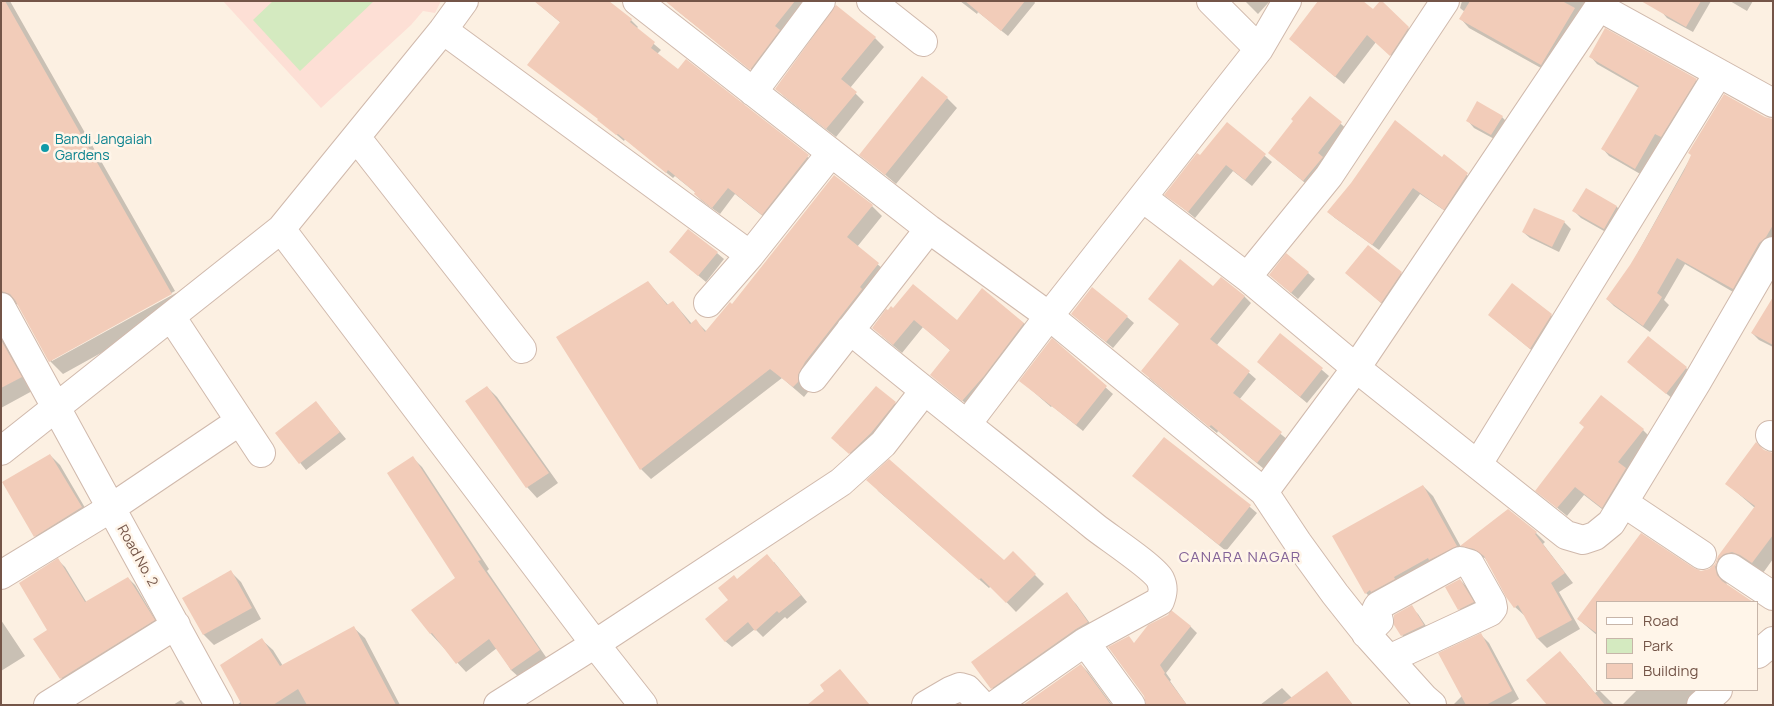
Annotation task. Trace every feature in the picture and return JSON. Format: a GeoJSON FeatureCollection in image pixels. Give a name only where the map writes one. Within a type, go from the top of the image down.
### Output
{"type":"FeatureCollection","features":[{"type":"Feature","properties":{"kind":"street"},"geometry":{"type":"LineString","coordinates":[[1,451],[55,407],[172,318],[281,229],[443,30],[464,1]]}},
{"type":"Feature","properties":{"kind":"street"},"geometry":{"type":"LineString","coordinates":[[753,92],[821,1]]}},
{"type":"Feature","properties":{"kind":"street"},"geometry":{"type":"LineString","coordinates":[[870,1],[923,42]]}},
{"type":"Feature","properties":{"kind":"street"},"geometry":{"type":"LineString","coordinates":[[1211,1],[1259,49]]}},
{"type":"Feature","properties":{"kind":"street"},"geometry":{"type":"LineString","coordinates":[[967,424],[1049,316],[1259,49],[1287,1]]}},
{"type":"Feature","properties":{"kind":"street"},"geometry":{"type":"LineString","coordinates":[[1247,277],[1329,176],[1445,1]]}},
{"type":"Feature","properties":{"kind":"street"},"geometry":{"type":"LineString","coordinates":[[648,4],[753,92],[831,153],[929,229],[1049,316],[1264,492],[1298,543],[1366,634],[1425,703]]}},
{"type":"Feature","properties":{"kind":"street"},"geometry":{"type":"LineString","coordinates":[[1264,492],[1356,368],[1601,4],[1718,74],[1773,103]]}},
{"type":"Feature","properties":{"kind":"street"},"geometry":{"type":"LineString","coordinates":[[443,30],[750,255]]}},
{"type":"Feature","properties":{"kind":"street"},"geometry":{"type":"LineString","coordinates":[[1478,464],[1718,74]]}},
{"type":"Feature","properties":{"kind":"street"},"geometry":{"type":"LineString","coordinates":[[356,136],[522,349]]}},
{"type":"Feature","properties":{"kind":"street"},"geometry":{"type":"LineString","coordinates":[[708,303],[750,255],[831,153]]}},
{"type":"Feature","properties":{"kind":"street"},"geometry":{"type":"LineString","coordinates":[[1143,198],[1247,277],[1356,368],[1566,535],[1583,540],[1595,536],[1611,523],[1697,382],[1772,252]]}},
{"type":"Feature","properties":{"kind":"street"},"geometry":{"type":"LineString","coordinates":[[281,229],[643,705]]}},
{"type":"Feature","properties":{"kind":"street"},"geometry":{"type":"LineString","coordinates":[[813,378],[929,229]]}},
{"type":"Feature","properties":{"kind":"street","name":"Road No. 2"},"geometry":{"type":"LineString","coordinates":[[1,307],[219,705]]}},
{"type":"Feature","properties":{"kind":"street"},"geometry":{"type":"LineString","coordinates":[[172,318],[261,453]]}},
{"type":"Feature","properties":{"kind":"street"},"geometry":{"type":"LineString","coordinates":[[850,330],[924,391],[1149,568],[1160,579],[1163,592],[1160,601],[1085,642],[994,705]]}},
{"type":"Feature","properties":{"kind":"street"},"geometry":{"type":"LineString","coordinates":[[498,705],[595,644],[841,482],[883,444],[924,391]]}},
{"type":"Feature","properties":{"kind":"street"},"geometry":{"type":"LineString","coordinates":[[1,575],[111,508],[240,421]]}},
{"type":"Feature","properties":{"kind":"street"},"geometry":{"type":"LineString","coordinates":[[1624,503],[1702,555]]}},
{"type":"Feature","properties":{"kind":"street"},"geometry":{"type":"LineString","coordinates":[[1366,634],[1379,621],[1376,610],[1378,606],[1460,561],[1470,564],[1492,603],[1493,608],[1490,612],[1389,659]]}},
{"type":"Feature","properties":{"kind":"street"},"geometry":{"type":"LineString","coordinates":[[1731,568],[1773,596]]}},
{"type":"Feature","properties":{"kind":"street"},"geometry":{"type":"LineString","coordinates":[[48,705],[176,625]]}},
{"type":"Feature","properties":{"kind":"street"},"geometry":{"type":"LineString","coordinates":[[1759,653],[1773,641]]}},
{"type":"Feature","properties":{"kind":"street"},"geometry":{"type":"LineString","coordinates":[[1085,642],[1131,705]]}},
{"type":"Feature","properties":{"kind":"street"},"geometry":{"type":"LineString","coordinates":[[926,705],[950,690],[960,687],[967,690],[982,705]]}},
{"type":"Feature","properties":{"kind":"street"},"geometry":{"type":"LineString","coordinates":[[1701,705],[1717,691]]}},
{"type":"Feature","properties":{"kind":"shaded area"},"geometry":{"type":"Polygon","coordinates":[[[223,1],[441,1],[435,13],[423,11],[411,25],[321,108],[223,1]]]}},
{"type":"Feature","properties":{"kind":"green space"},"geometry":{"type":"Polygon","coordinates":[[[273,1],[374,1],[300,71],[253,20],[273,1]]]}},
{"type":"Feature","properties":{"kind":"building","name":"Bandi Jangaiah Gardens"},"geometry":{"type":"Polygon","coordinates":[[[1,1],[5,1],[172,294],[49,362],[15,300],[10,294],[1,291],[1,1]]]}},
{"type":"Feature","properties":{"kind":"building"},"geometry":{"type":"Polygon","coordinates":[[[534,1],[609,1],[632,19],[630,22],[655,42],[651,48],[678,69],[686,59],[809,155],[762,215],[728,188],[712,208],[668,170],[666,173],[527,65],[560,22],[534,1]]]}},
{"type":"Feature","properties":{"kind":"building"},"geometry":{"type":"Polygon","coordinates":[[[665,1],[795,1],[775,26],[780,30],[750,70],[665,1]]]}},
{"type":"Feature","properties":{"kind":"building"},"geometry":{"type":"Polygon","coordinates":[[[965,1],[1025,1],[1001,31],[965,1]]]}},
{"type":"Feature","properties":{"kind":"building"},"geometry":{"type":"Polygon","coordinates":[[[1318,1],[1363,1],[1373,9],[1382,1],[1409,27],[1390,56],[1367,35],[1335,77],[1289,39],[1318,1]]]}},
{"type":"Feature","properties":{"kind":"building"},"geometry":{"type":"Polygon","coordinates":[[[1470,1],[1562,1],[1575,8],[1541,65],[1459,19],[1470,1]]]}},
{"type":"Feature","properties":{"kind":"building"},"geometry":{"type":"Polygon","coordinates":[[[1641,1],[1701,1],[1686,27],[1641,1]]]}},
{"type":"Feature","properties":{"kind":"building"},"geometry":{"type":"Polygon","coordinates":[[[836,5],[876,37],[841,79],[857,92],[826,129],[775,89],[836,5]]]}},
{"type":"Feature","properties":{"kind":"building"},"geometry":{"type":"Polygon","coordinates":[[[1605,28],[1697,79],[1661,137],[1655,134],[1635,169],[1601,149],[1639,86],[1589,57],[1605,28]]]}},
{"type":"Feature","properties":{"kind":"building"},"geometry":{"type":"Polygon","coordinates":[[[922,76],[948,97],[885,175],[859,155],[922,76]]]}},
{"type":"Feature","properties":{"kind":"building"},"geometry":{"type":"Polygon","coordinates":[[[1724,94],[1765,117],[1773,119],[1773,225],[1766,237],[1759,243],[1733,289],[1677,258],[1657,293],[1662,297],[1643,326],[1606,299],[1645,240],[1684,171],[1691,155],[1688,153],[1724,94]]]}},
{"type":"Feature","properties":{"kind":"building"},"geometry":{"type":"Polygon","coordinates":[[[1310,96],[1342,122],[1318,153],[1323,157],[1303,181],[1268,153],[1293,121],[1291,119],[1310,96]]]}},
{"type":"Feature","properties":{"kind":"building"},"geometry":{"type":"Polygon","coordinates":[[[1477,101],[1503,116],[1491,135],[1466,121],[1477,101]]]}},
{"type":"Feature","properties":{"kind":"building"},"geometry":{"type":"Polygon","coordinates":[[[1395,120],[1442,157],[1444,154],[1468,173],[1444,210],[1413,188],[1372,245],[1327,212],[1351,183],[1395,120]]]}},
{"type":"Feature","properties":{"kind":"building"},"geometry":{"type":"Polygon","coordinates":[[[1227,122],[1266,154],[1245,180],[1226,165],[1188,212],[1164,195],[1197,153],[1200,155],[1227,122]]]}},
{"type":"Feature","properties":{"kind":"building"},"geometry":{"type":"Polygon","coordinates":[[[834,175],[873,205],[847,237],[879,263],[860,287],[862,289],[805,362],[798,375],[798,382],[793,387],[770,369],[640,470],[556,337],[648,281],[667,305],[673,301],[690,324],[696,319],[705,332],[730,302],[732,304],[834,175]]]}},
{"type":"Feature","properties":{"kind":"building"},"geometry":{"type":"Polygon","coordinates":[[[1586,188],[1617,206],[1604,229],[1572,211],[1586,188]]]}},
{"type":"Feature","properties":{"kind":"building"},"geometry":{"type":"Polygon","coordinates":[[[1534,208],[1565,221],[1552,247],[1522,232],[1534,208]]]}},
{"type":"Feature","properties":{"kind":"building"},"geometry":{"type":"Polygon","coordinates":[[[688,229],[718,252],[698,276],[669,252],[688,229]]]}},
{"type":"Feature","properties":{"kind":"building"},"geometry":{"type":"Polygon","coordinates":[[[1368,245],[1402,272],[1381,303],[1345,273],[1368,245]]]}},
{"type":"Feature","properties":{"kind":"building"},"geometry":{"type":"Polygon","coordinates":[[[1286,253],[1309,272],[1291,293],[1269,275],[1286,253]]]}},
{"type":"Feature","properties":{"kind":"building"},"geometry":{"type":"Polygon","coordinates":[[[1180,259],[1213,286],[1221,277],[1245,296],[1210,339],[1250,371],[1233,393],[1282,432],[1257,463],[1211,425],[1209,427],[1141,371],[1179,324],[1148,299],[1180,259]]]}},
{"type":"Feature","properties":{"kind":"building"},"geometry":{"type":"Polygon","coordinates":[[[1512,283],[1552,314],[1530,349],[1488,315],[1512,283]]]}},
{"type":"Feature","properties":{"kind":"building"},"geometry":{"type":"Polygon","coordinates":[[[913,284],[957,320],[982,288],[1024,323],[984,376],[962,401],[930,375],[950,350],[914,320],[893,345],[872,328],[886,309],[888,310],[891,306],[893,308],[913,284]]]}},
{"type":"Feature","properties":{"kind":"building"},"geometry":{"type":"Polygon","coordinates":[[[1092,287],[1128,316],[1106,342],[1071,314],[1092,287]]]}},
{"type":"Feature","properties":{"kind":"building"},"geometry":{"type":"Polygon","coordinates":[[[1773,297],[1773,345],[1751,333],[1773,297]]]}},
{"type":"Feature","properties":{"kind":"building"},"geometry":{"type":"Polygon","coordinates":[[[1280,333],[1323,368],[1300,397],[1257,362],[1280,333]]]}},
{"type":"Feature","properties":{"kind":"building"},"geometry":{"type":"Polygon","coordinates":[[[1648,336],[1687,367],[1666,394],[1627,362],[1648,336]]]}},
{"type":"Feature","properties":{"kind":"building"},"geometry":{"type":"Polygon","coordinates":[[[1052,338],[1107,386],[1076,425],[1019,381],[1052,338]]]}},
{"type":"Feature","properties":{"kind":"building"},"geometry":{"type":"Polygon","coordinates":[[[1,340],[22,377],[1,388],[1,340]]]}},
{"type":"Feature","properties":{"kind":"building"},"geometry":{"type":"Polygon","coordinates":[[[487,386],[549,473],[526,488],[465,401],[487,386]]]}},
{"type":"Feature","properties":{"kind":"building"},"geometry":{"type":"Polygon","coordinates":[[[876,386],[896,402],[871,433],[849,454],[831,438],[876,386]]]}},
{"type":"Feature","properties":{"kind":"building"},"geometry":{"type":"Polygon","coordinates":[[[1601,395],[1644,429],[1618,462],[1626,468],[1602,508],[1575,487],[1557,508],[1535,491],[1584,427],[1579,423],[1601,395]]]}},
{"type":"Feature","properties":{"kind":"building"},"geometry":{"type":"Polygon","coordinates":[[[316,401],[340,432],[299,464],[275,433],[316,401]]]}},
{"type":"Feature","properties":{"kind":"building"},"geometry":{"type":"Polygon","coordinates":[[[1164,437],[1251,505],[1219,545],[1132,476],[1164,437]]]}},
{"type":"Feature","properties":{"kind":"building"},"geometry":{"type":"Polygon","coordinates":[[[1756,442],[1764,450],[1773,453],[1773,535],[1752,563],[1732,552],[1724,554],[1718,559],[1715,567],[1717,575],[1722,581],[1752,601],[1596,601],[1596,633],[1577,619],[1641,533],[1701,571],[1709,569],[1715,564],[1718,556],[1755,506],[1725,484],[1756,442]]]}},
{"type":"Feature","properties":{"kind":"building"},"geometry":{"type":"Polygon","coordinates":[[[50,454],[82,507],[34,537],[2,482],[50,454]]]}},
{"type":"Feature","properties":{"kind":"building"},"geometry":{"type":"Polygon","coordinates":[[[413,456],[481,560],[478,561],[540,650],[511,670],[489,639],[456,664],[411,610],[455,578],[387,473],[413,456]]]}},
{"type":"Feature","properties":{"kind":"building"},"geometry":{"type":"Polygon","coordinates":[[[889,459],[1004,560],[1013,551],[1036,574],[1006,603],[981,578],[979,580],[866,480],[889,459]]]}},
{"type":"Feature","properties":{"kind":"building"},"geometry":{"type":"Polygon","coordinates":[[[1423,485],[1457,546],[1429,560],[1428,558],[1394,577],[1395,579],[1365,594],[1332,536],[1423,485]]]}},
{"type":"Feature","properties":{"kind":"building"},"geometry":{"type":"Polygon","coordinates":[[[1508,509],[1537,532],[1535,534],[1565,573],[1551,583],[1572,620],[1537,639],[1518,605],[1514,608],[1506,597],[1484,556],[1474,549],[1460,546],[1508,509]]]}},
{"type":"Feature","properties":{"kind":"building"},"geometry":{"type":"Polygon","coordinates":[[[767,554],[801,595],[779,613],[777,611],[755,631],[748,622],[725,642],[705,619],[728,600],[718,588],[734,575],[737,579],[767,554]]]}},
{"type":"Feature","properties":{"kind":"building"},"geometry":{"type":"Polygon","coordinates":[[[58,558],[85,602],[128,577],[155,620],[60,679],[33,639],[47,630],[19,583],[58,558]]]}},
{"type":"Feature","properties":{"kind":"building"},"geometry":{"type":"Polygon","coordinates":[[[231,570],[252,608],[203,635],[182,598],[231,570]]]}},
{"type":"Feature","properties":{"kind":"building"},"geometry":{"type":"Polygon","coordinates":[[[1460,579],[1474,602],[1458,610],[1445,587],[1460,579]]]}},
{"type":"Feature","properties":{"kind":"building"},"geometry":{"type":"Polygon","coordinates":[[[1067,592],[1088,622],[991,689],[971,662],[1067,592]]]}},
{"type":"Feature","properties":{"kind":"building"},"geometry":{"type":"Polygon","coordinates":[[[1412,605],[1424,625],[1401,636],[1394,625],[1394,615],[1412,605]]]}},
{"type":"Feature","properties":{"kind":"building"},"geometry":{"type":"Polygon","coordinates":[[[1171,610],[1191,626],[1160,665],[1164,674],[1187,705],[1146,705],[1144,696],[1108,647],[1129,636],[1134,643],[1148,625],[1168,615],[1171,610]]]}},
{"type":"Feature","properties":{"kind":"building"},"geometry":{"type":"Polygon","coordinates":[[[354,626],[396,705],[307,705],[298,689],[273,705],[242,705],[220,665],[262,638],[280,666],[354,626]]]}},
{"type":"Feature","properties":{"kind":"building"},"geometry":{"type":"Polygon","coordinates":[[[1481,633],[1512,691],[1486,705],[1466,705],[1438,653],[1481,633]]]}},
{"type":"Feature","properties":{"kind":"building"},"geometry":{"type":"Polygon","coordinates":[[[1560,651],[1605,705],[1547,705],[1526,680],[1560,651]]]}},
{"type":"Feature","properties":{"kind":"building"},"geometry":{"type":"Polygon","coordinates":[[[1081,664],[1111,705],[1023,705],[1081,664]]]}},
{"type":"Feature","properties":{"kind":"building"},"geometry":{"type":"Polygon","coordinates":[[[840,669],[870,705],[807,705],[824,691],[820,685],[840,669]]]}},
{"type":"Feature","properties":{"kind":"building"},"geometry":{"type":"Polygon","coordinates":[[[1327,671],[1353,705],[1281,705],[1327,671]]]}},
{"type":"Feature","properties":{"kind":"place","name":"Bandi Jangaiah Gardens"},"geometry":{"type":"Point","coordinates":[45,148]}},
{"type":"Feature","properties":{"kind":"district","name":"CANARA NAGAR"},"geometry":{"type":"Point","coordinates":[1240,558]}}]}
